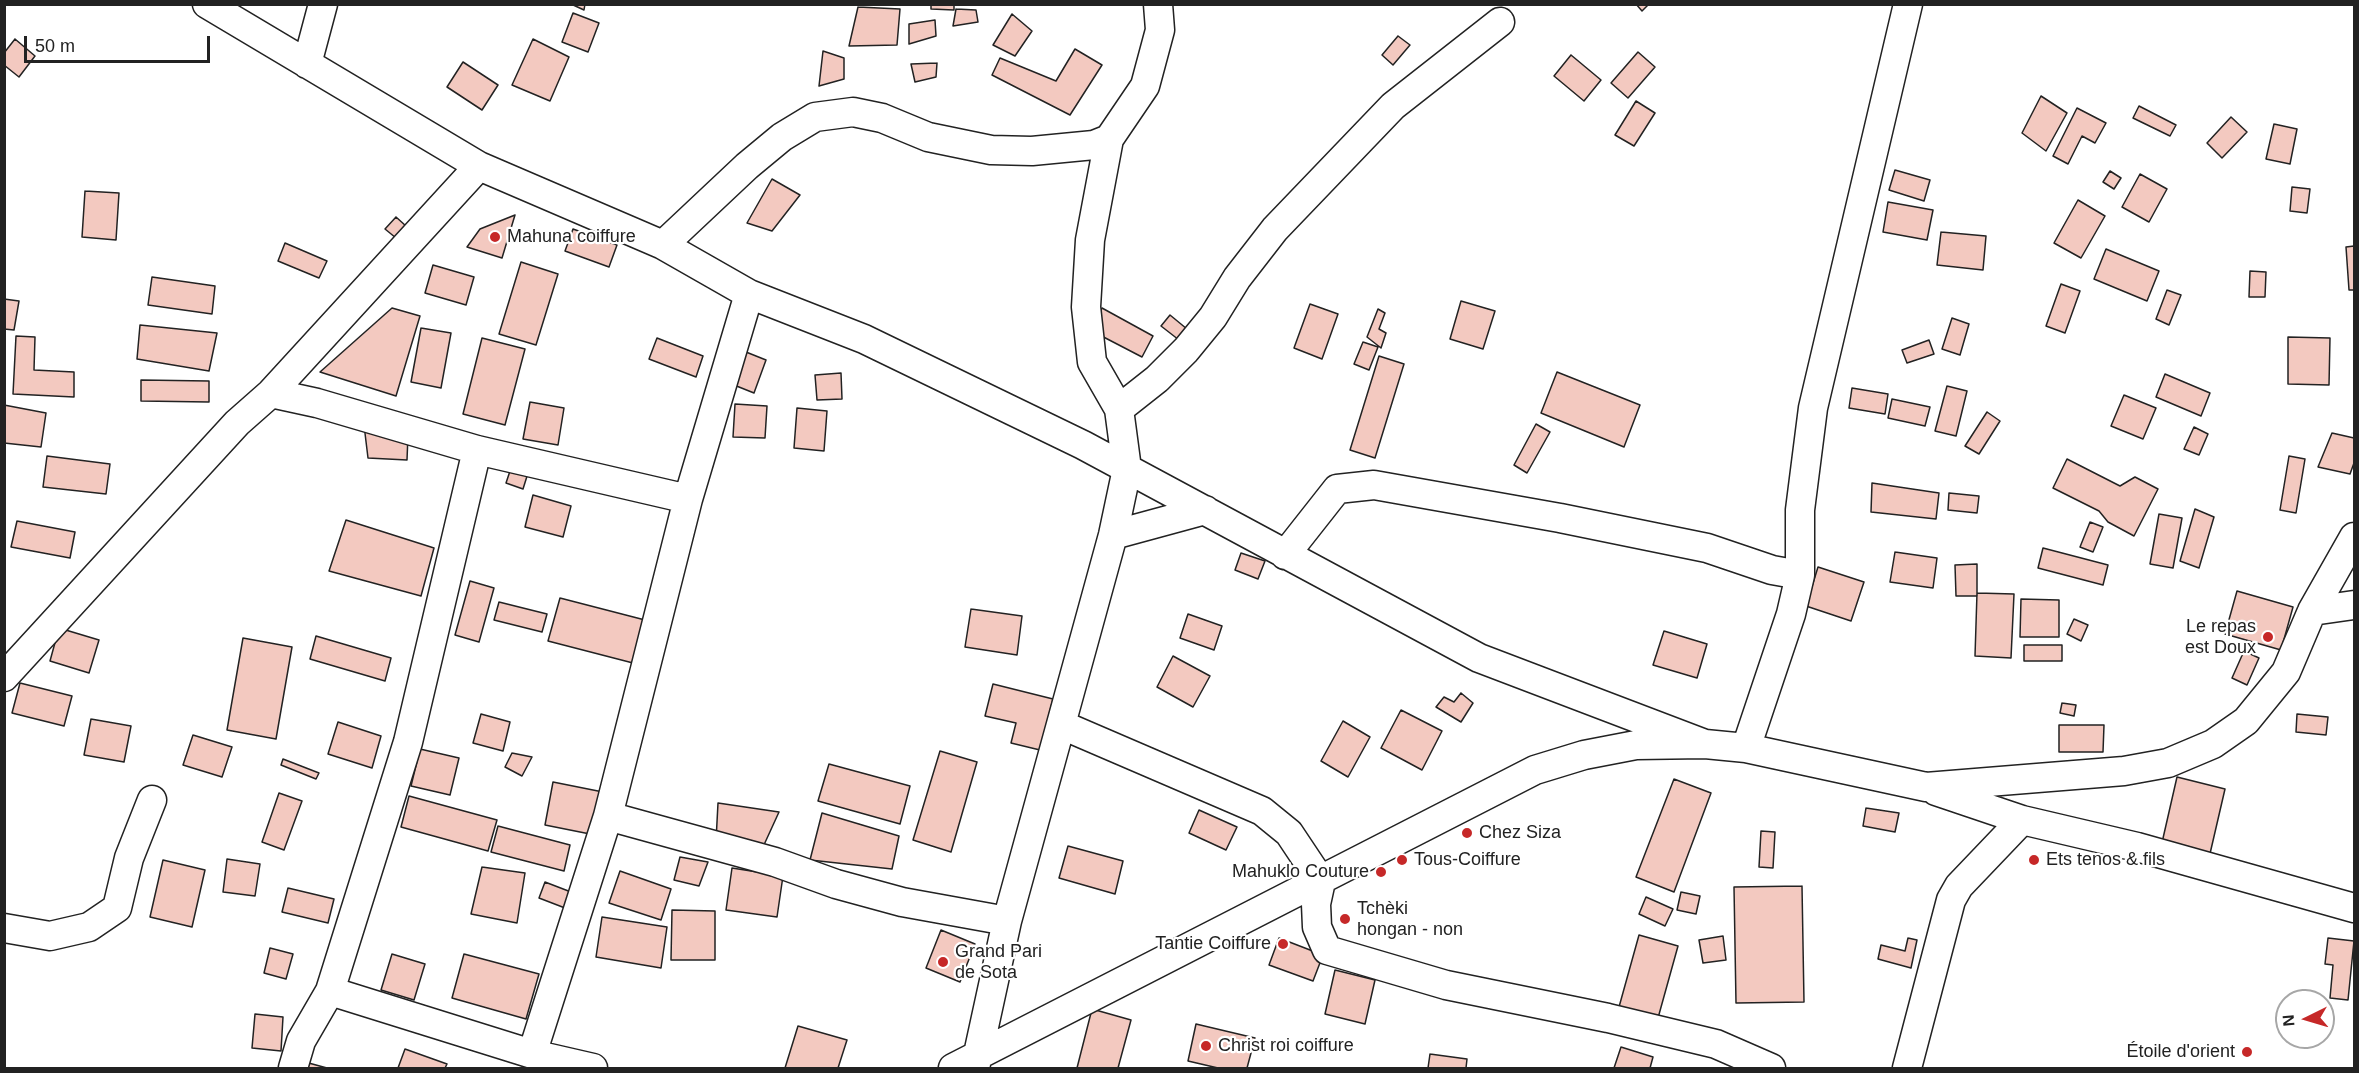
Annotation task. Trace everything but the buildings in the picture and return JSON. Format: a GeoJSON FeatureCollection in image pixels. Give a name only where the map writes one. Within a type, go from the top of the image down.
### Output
{"type":"FeatureCollection","features":[{"type":"Feature","properties":{"kind":"street"},"geometry":{"type":"LineString","coordinates":[[207,4],[479,166],[663,245],[749,294],[864,339],[1083,445],[1479,658],[1704,744]]}},
{"type":"Feature","properties":{"kind":"street"},"geometry":{"type":"LineString","coordinates":[[307,64],[322,4]]}},
{"type":"Feature","properties":{"kind":"street"},"geometry":{"type":"LineString","coordinates":[[969,1065],[1113,535],[1127,469],[1119,409],[1092,362],[1086,307],[1090,240],[1109,138],[1145,86],[1160,30],[1158,4]]}},
{"type":"Feature","properties":{"kind":"street"},"geometry":{"type":"LineString","coordinates":[[1746,748],[1791,614],[1800,575],[1800,510],[1813,408],[1908,4]]}},
{"type":"Feature","properties":{"kind":"street"},"geometry":{"type":"LineString","coordinates":[[1119,409],[1157,379],[1186,350],[1275,229],[1393,106],[1500,22]]}},
{"type":"Feature","properties":{"kind":"street"},"geometry":{"type":"LineString","coordinates":[[663,245],[782,137],[815,117],[853,112],[882,118],[928,137],[991,150],[1032,151],[1094,145],[1109,138]]}},
{"type":"Feature","properties":{"kind":"street"},"geometry":{"type":"LineString","coordinates":[[4,677],[237,423],[271,393],[479,166]]}},
{"type":"Feature","properties":{"kind":"street"},"geometry":{"type":"LineString","coordinates":[[532,1054],[608,816],[688,500],[749,294]]}},
{"type":"Feature","properties":{"kind":"street"},"geometry":{"type":"LineString","coordinates":[[271,393],[317,403],[477,450],[688,500]]}},
{"type":"Feature","properties":{"kind":"street"},"geometry":{"type":"LineString","coordinates":[[293,1068],[301,1041],[330,991],[408,742],[477,450]]}},
{"type":"Feature","properties":{"kind":"street"},"geometry":{"type":"LineString","coordinates":[[1285,555],[1337,489],[1374,485],[1560,518],[1707,548],[1772,570],[1800,575]]}},
{"type":"Feature","properties":{"kind":"street"},"geometry":{"type":"LineString","coordinates":[[1113,535],[1205,510]]}},
{"type":"Feature","properties":{"kind":"street"},"geometry":{"type":"LineString","coordinates":[[1926,787],[2124,771],[2168,763],[2213,744],[2246,721],[2286,672],[2312,611],[2355,537]]}},
{"type":"Feature","properties":{"kind":"street"},"geometry":{"type":"LineString","coordinates":[[2312,611],[2355,605]]}},
{"type":"Feature","properties":{"kind":"street"},"geometry":{"type":"LineString","coordinates":[[1062,725],[1262,811],[1289,833],[1321,881],[1316,904],[1317,927],[1327,950],[1446,985],[1608,1018],[1716,1044],[1771,1068]]}},
{"type":"Feature","properties":{"kind":"street"},"geometry":{"type":"LineString","coordinates":[[969,1065],[1535,770],[1584,755],[1636,745],[1704,744],[1746,748],[1926,787],[2022,820],[2137,847],[2355,908]]}},
{"type":"Feature","properties":{"kind":"street"},"geometry":{"type":"LineString","coordinates":[[4,928],[50,936],[89,927],[117,908],[129,858],[152,800]]}},
{"type":"Feature","properties":{"kind":"street"},"geometry":{"type":"LineString","coordinates":[[608,816],[775,862],[836,884],[880,896],[1007,921]]}},
{"type":"Feature","properties":{"kind":"street"},"geometry":{"type":"LineString","coordinates":[[1907,1068],[1951,900],[1959,886],[2022,820]]}},
{"type":"Feature","properties":{"kind":"street"},"geometry":{"type":"LineString","coordinates":[[330,991],[532,1054],[593,1068]]}},
{"type":"Feature","properties":{"kind":"place","name":"Mahuna coiffure"},"geometry":{"type":"Point","coordinates":[495,237]}},
{"type":"Feature","properties":{"kind":"place","name":"Le repas est Doux"},"geometry":{"type":"Point","coordinates":[2268,637]}},
{"type":"Feature","properties":{"kind":"place","name":"Chez Siza"},"geometry":{"type":"Point","coordinates":[1467,833]}},
{"type":"Feature","properties":{"kind":"place","name":"Tous-Coiffure"},"geometry":{"type":"Point","coordinates":[1402,860]}},
{"type":"Feature","properties":{"kind":"place","name":"Ets tenos & fils"},"geometry":{"type":"Point","coordinates":[2034,860]}},
{"type":"Feature","properties":{"kind":"place","name":"Mahuklo Couture"},"geometry":{"type":"Point","coordinates":[1381,872]}},
{"type":"Feature","properties":{"kind":"place","name":"Tchèki hongan - non"},"geometry":{"type":"Point","coordinates":[1345,919]}},
{"type":"Feature","properties":{"kind":"place","name":"Tantie Coiffure"},"geometry":{"type":"Point","coordinates":[1283,944]}},
{"type":"Feature","properties":{"kind":"place","name":"Grand Pari de Sota"},"geometry":{"type":"Point","coordinates":[943,962]}},
{"type":"Feature","properties":{"kind":"place","name":"Christ roi coiffure"},"geometry":{"type":"Point","coordinates":[1206,1046]}},
{"type":"Feature","properties":{"kind":"place","name":"Étoile d'orient"},"geometry":{"type":"Point","coordinates":[2247,1052]}}]}
